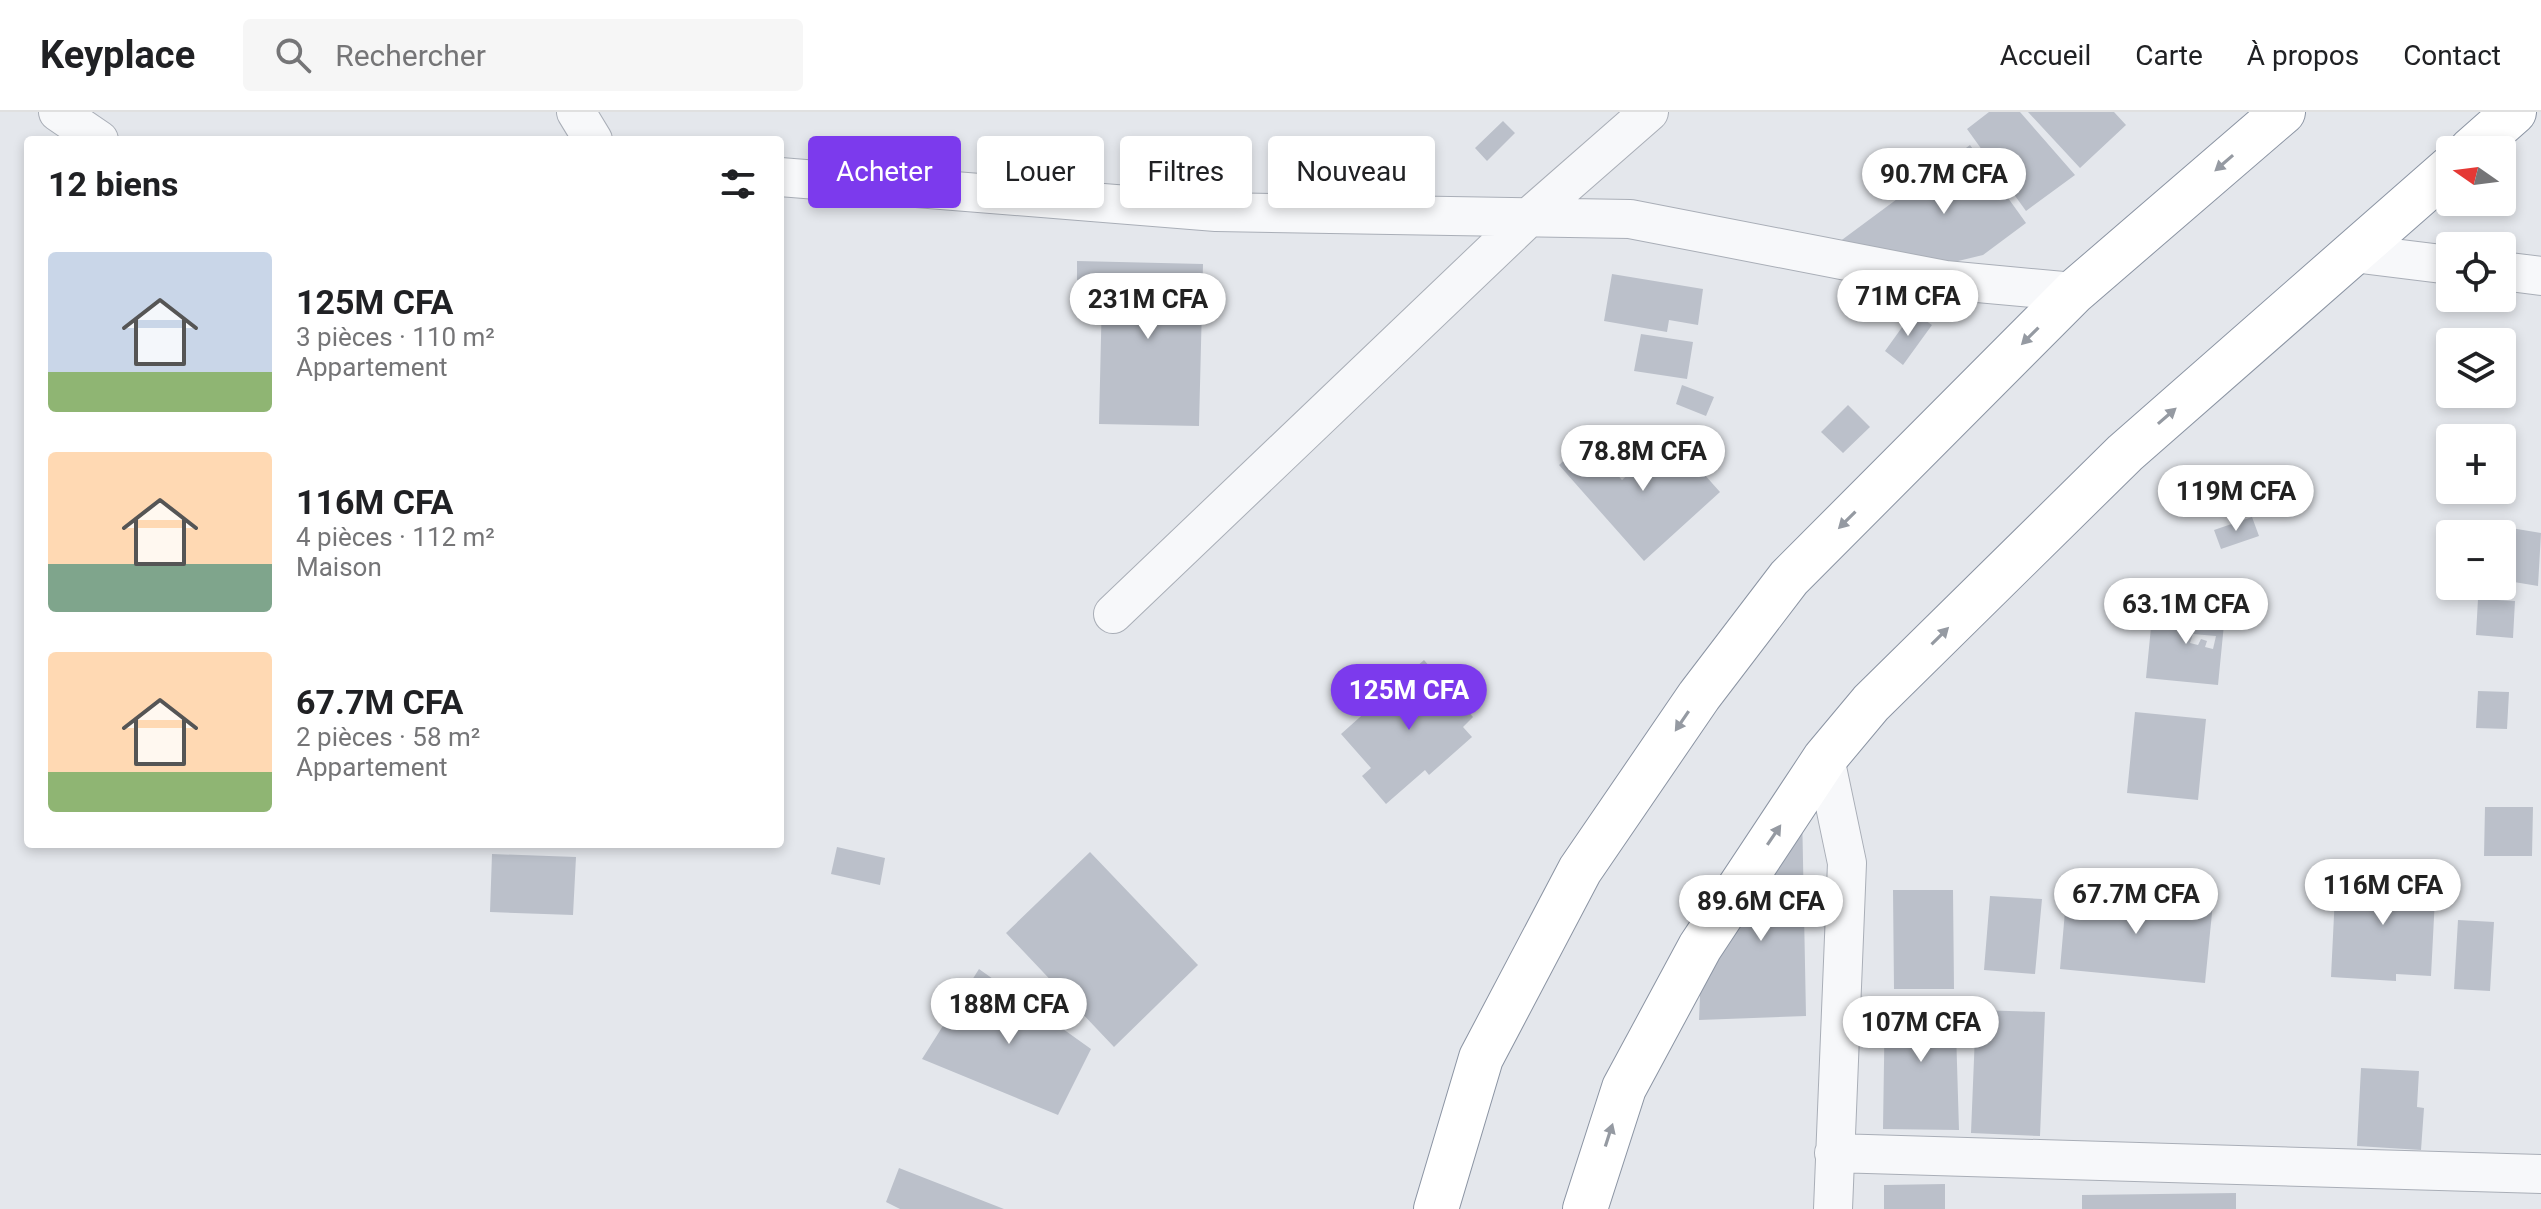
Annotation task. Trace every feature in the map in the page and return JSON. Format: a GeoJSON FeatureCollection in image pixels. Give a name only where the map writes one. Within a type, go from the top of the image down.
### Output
{"type":"FeatureCollection","features":[{"type":"Feature","properties":{"kind":"highway"},"geometry":{"type":"LineString","coordinates":[[1436,1209],[1481,1058],[1580,870],[1699,696],[1789,578],[2074,292],[2283,112]]}},
{"type":"Feature","properties":{"kind":"highway"},"geometry":{"type":"LineString","coordinates":[[2487,136],[2514,112]]}},
{"type":"Feature","properties":{"kind":"highway"},"geometry":{"type":"LineString","coordinates":[[1585,1209],[1624,1088],[1707,935],[1825,758],[1871,703],[2125,453],[2436,180]]}},
{"type":"Feature","properties":{"kind":"street"},"geometry":{"type":"LineString","coordinates":[[58,112],[93,136]]}},
{"type":"Feature","properties":{"kind":"street"},"geometry":{"type":"LineString","coordinates":[[576,112],[591,136]]}},
{"type":"Feature","properties":{"kind":"street"},"geometry":{"type":"LineString","coordinates":[[1113,614],[1529,217],[1649,112]]}},
{"type":"Feature","properties":{"kind":"street"},"geometry":{"type":"LineString","coordinates":[[784,177],[1216,212],[1630,219],[1945,280],[2074,292]]}},
{"type":"Feature","properties":{"kind":"street"},"geometry":{"type":"LineString","coordinates":[[2353,253],[2436,263]]}},
{"type":"Feature","properties":{"kind":"street"},"geometry":{"type":"LineString","coordinates":[[2516,273],[2541,276]]}},
{"type":"Feature","properties":{"kind":"street"},"geometry":{"type":"LineString","coordinates":[[1825,758],[1847,863],[1833,1209]]}},
{"type":"Feature","properties":{"kind":"street"},"geometry":{"type":"LineString","coordinates":[[1834,1153],[2541,1174]]}},
{"type":"Feature","properties":{"kind":"building"},"geometry":{"type":"Polygon","coordinates":[[[1989,112],[2020,112],[2075,175],[2026,211],[1967,129],[1989,112]]]}},
{"type":"Feature","properties":{"kind":"building"},"geometry":{"type":"Polygon","coordinates":[[[2028,112],[2114,112],[2126,125],[2080,168],[2028,112]]]}},
{"type":"Feature","properties":{"kind":"building"},"geometry":{"type":"Polygon","coordinates":[[[1503,121],[1515,133],[1487,161],[1475,148],[1503,121]]]}},
{"type":"Feature","properties":{"kind":"building"},"geometry":{"type":"Polygon","coordinates":[[[1970,145],[2026,223],[1983,255],[1954,262],[1835,245],[1970,145]]]}},
{"type":"Feature","properties":{"kind":"building"},"geometry":{"type":"Polygon","coordinates":[[[1077,261],[1203,264],[1199,426],[1099,424],[1102,295],[1077,294],[1077,261]]]}},
{"type":"Feature","properties":{"kind":"building"},"geometry":{"type":"Polygon","coordinates":[[[1612,274],[1703,289],[1698,325],[1669,320],[1667,332],[1604,321],[1612,274]]]}},
{"type":"Feature","properties":{"kind":"building"},"geometry":{"type":"Polygon","coordinates":[[[1913,312],[1932,325],[1903,365],[1885,351],[1913,312]]]}},
{"type":"Feature","properties":{"kind":"building"},"geometry":{"type":"Polygon","coordinates":[[[1641,334],[1693,342],[1687,379],[1634,371],[1641,334]]]}},
{"type":"Feature","properties":{"kind":"building"},"geometry":{"type":"Polygon","coordinates":[[[1682,385],[1714,397],[1706,416],[1676,404],[1682,385]]]}},
{"type":"Feature","properties":{"kind":"building"},"geometry":{"type":"Polygon","coordinates":[[[1848,405],[1870,427],[1843,453],[1821,432],[1848,405]]]}},
{"type":"Feature","properties":{"kind":"building"},"geometry":{"type":"Polygon","coordinates":[[[1670,436],[1720,492],[1644,561],[1559,465],[1586,440],[1622,480],[1670,436]]]}},
{"type":"Feature","properties":{"kind":"building"},"geometry":{"type":"Polygon","coordinates":[[[2252,517],[2259,536],[2221,549],[2214,530],[2252,517]]]}},
{"type":"Feature","properties":{"kind":"building"},"geometry":{"type":"Polygon","coordinates":[[[2516,529],[2541,533],[2538,586],[2516,582],[2516,529]]]}},
{"type":"Feature","properties":{"kind":"building"},"geometry":{"type":"Polygon","coordinates":[[[2478,600],[2515,601],[2513,638],[2476,635],[2478,600]]]}},
{"type":"Feature","properties":{"kind":"building"},"geometry":{"type":"Polygon","coordinates":[[[2153,607],[2225,614],[2218,685],[2146,678],[2153,607]],[[2193,634],[2190,643],[2198,645],[2201,639],[2207,641],[2205,647],[2213,649],[2216,636],[2193,634]]]}},
{"type":"Feature","properties":{"kind":"building"},"geometry":{"type":"Polygon","coordinates":[[[1424,660],[1473,717],[1463,727],[1472,737],[1429,775],[1425,770],[1386,804],[1362,776],[1371,768],[1341,734],[1424,660]]]}},
{"type":"Feature","properties":{"kind":"building"},"geometry":{"type":"Polygon","coordinates":[[[2478,691],[2509,692],[2507,729],[2476,728],[2478,691]]]}},
{"type":"Feature","properties":{"kind":"building"},"geometry":{"type":"Polygon","coordinates":[[[2135,712],[2206,719],[2198,800],[2127,793],[2135,712]]]}},
{"type":"Feature","properties":{"kind":"building"},"geometry":{"type":"Polygon","coordinates":[[[2485,807],[2533,807],[2532,856],[2484,856],[2485,807]]]}},
{"type":"Feature","properties":{"kind":"building"},"geometry":{"type":"Polygon","coordinates":[[[1802,809],[1806,1016],[1699,1020],[1702,946],[1802,809]]]}},
{"type":"Feature","properties":{"kind":"building"},"geometry":{"type":"Polygon","coordinates":[[[837,847],[885,858],[880,885],[831,874],[837,847]]]}},
{"type":"Feature","properties":{"kind":"building"},"geometry":{"type":"Polygon","coordinates":[[[1090,852],[1198,965],[1114,1047],[1006,933],[1090,852]]]}},
{"type":"Feature","properties":{"kind":"building"},"geometry":{"type":"Polygon","coordinates":[[[492,854],[576,857],[573,915],[490,912],[492,854]]]}},
{"type":"Feature","properties":{"kind":"building"},"geometry":{"type":"Polygon","coordinates":[[[2336,874],[2436,878],[2431,976],[2396,974],[2396,981],[2331,977],[2336,874]]]}},
{"type":"Feature","properties":{"kind":"building"},"geometry":{"type":"Polygon","coordinates":[[[2067,888],[2213,903],[2205,983],[2060,969],[2067,888]]]}},
{"type":"Feature","properties":{"kind":"building"},"geometry":{"type":"Polygon","coordinates":[[[1893,890],[1953,890],[1954,989],[1894,989],[1893,890]]]}},
{"type":"Feature","properties":{"kind":"building"},"geometry":{"type":"Polygon","coordinates":[[[1990,896],[2042,899],[2035,974],[1984,970],[1990,896]]]}},
{"type":"Feature","properties":{"kind":"building"},"geometry":{"type":"Polygon","coordinates":[[[2458,920],[2494,922],[2490,991],[2454,989],[2458,920]]]}},
{"type":"Feature","properties":{"kind":"building"},"geometry":{"type":"Polygon","coordinates":[[[979,969],[1091,1049],[1058,1115],[922,1059],[979,969]]]}},
{"type":"Feature","properties":{"kind":"building"},"geometry":{"type":"Polygon","coordinates":[[[1885,997],[1955,997],[1959,1130],[1883,1129],[1885,997]]]}},
{"type":"Feature","properties":{"kind":"building"},"geometry":{"type":"Polygon","coordinates":[[[1976,1010],[2045,1012],[2040,1136],[1971,1133],[1976,1010]]]}},
{"type":"Feature","properties":{"kind":"building"},"geometry":{"type":"Polygon","coordinates":[[[2361,1068],[2419,1071],[2417,1107],[2424,1108],[2421,1150],[2357,1146],[2361,1068]]]}},
{"type":"Feature","properties":{"kind":"building"},"geometry":{"type":"Polygon","coordinates":[[[899,1168],[1004,1209],[900,1209],[886,1202],[899,1168]]]}},
{"type":"Feature","properties":{"kind":"building"},"geometry":{"type":"Polygon","coordinates":[[[1945,1184],[1945,1209],[1884,1209],[1884,1185],[1945,1184]]]}},
{"type":"Feature","properties":{"kind":"building"},"geometry":{"type":"Polygon","coordinates":[[[2236,1193],[2236,1209],[2082,1209],[2082,1195],[2236,1193]]]}}]}
